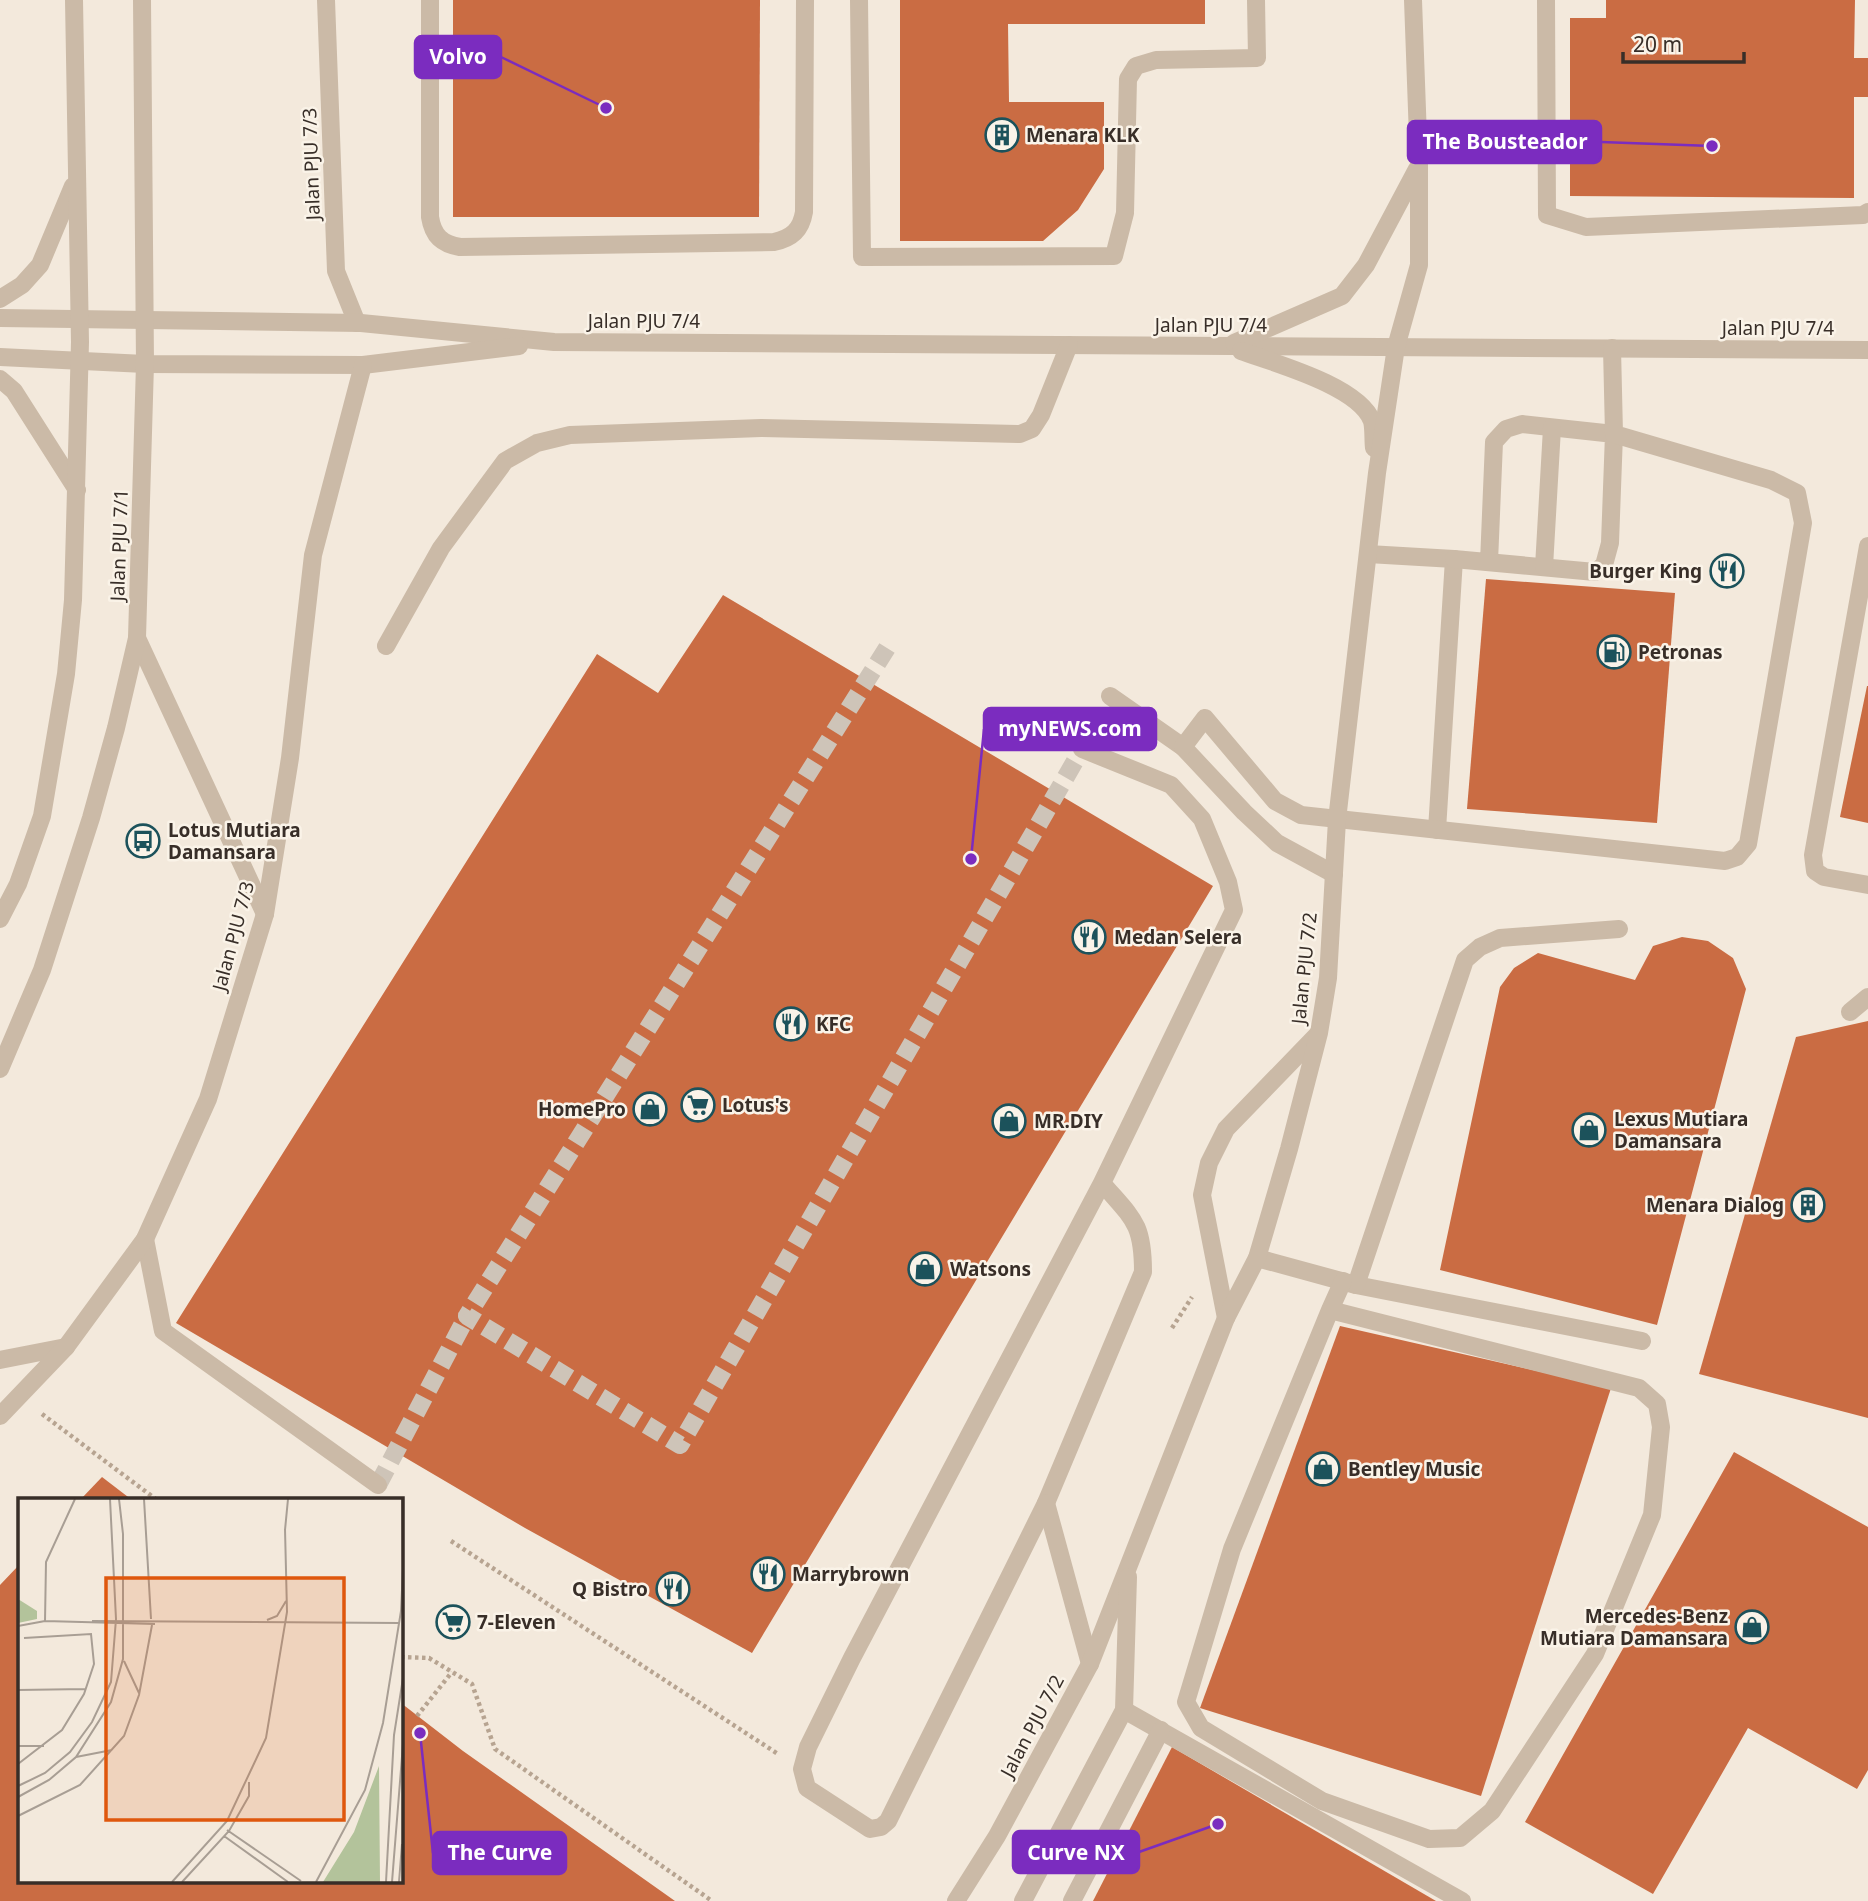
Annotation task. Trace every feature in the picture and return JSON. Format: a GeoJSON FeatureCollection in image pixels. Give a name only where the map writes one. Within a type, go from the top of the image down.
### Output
{"type":"FeatureCollection","features":[{"type":"Feature","properties":{"kind":"street"},"geometry":{"type":"LineString","coordinates":[[0,919],[18,884],[42,816],[66,674],[73,600],[80,321],[74,0]]}},
{"type":"Feature","properties":{"kind":"street","name":"Jalan PJU 7/1"},"geometry":{"type":"LineString","coordinates":[[0,1069],[42,970],[92,818],[137,638],[145,364],[142,0]]}},
{"type":"Feature","properties":{"kind":"street","name":"Jalan PJU 7/3"},"geometry":{"type":"LineString","coordinates":[[326,0],[336,271],[357,323]]}},
{"type":"Feature","properties":{"kind":"street"},"geometry":{"type":"LineString","coordinates":[[430,0],[430,217],[432,229],[439,239],[460,247],[774,242],[795,233],[802,223],[804,212],[806,0]]}},
{"type":"Feature","properties":{"kind":"street"},"geometry":{"type":"LineString","coordinates":[[859,0],[862,257],[1114,256],[1125,213],[1128,79],[1136,66],[1156,60],[1257,58],[1256,0]]}},
{"type":"Feature","properties":{"kind":"street","name":"Jalan PJU 7/2"},"geometry":{"type":"LineString","coordinates":[[956,1901],[997,1836],[1090,1664],[1226,1318],[1257,1258],[1319,1033],[1328,978],[1337,820],[1377,473],[1396,347],[1419,265],[1419,164],[1413,0]]}},
{"type":"Feature","properties":{"kind":"street"},"geometry":{"type":"LineString","coordinates":[[1546,0],[1547,215],[1586,227],[1863,215],[1868,212]]}},
{"type":"Feature","properties":{"kind":"street"},"geometry":{"type":"LineString","coordinates":[[1228,346],[1342,296],[1366,265],[1419,164]]}},
{"type":"Feature","properties":{"kind":"street"},"geometry":{"type":"LineString","coordinates":[[0,299],[22,285],[40,265],[76,180]]}},
{"type":"Feature","properties":{"kind":"street","name":"Jalan PJU 7/4"},"geometry":{"type":"LineString","coordinates":[[0,318],[357,323],[554,342],[1868,350]]}},
{"type":"Feature","properties":{"kind":"street","name":"Jalan PJU 7/4"},"geometry":{"type":"LineString","coordinates":[[0,357],[145,364],[363,365],[554,342]]}},
{"type":"Feature","properties":{"kind":"street"},"geometry":{"type":"LineString","coordinates":[[386,646],[441,548],[505,461],[537,443],[570,435],[761,428],[1020,434],[1032,429],[1041,415],[1069,345]]}},
{"type":"Feature","properties":{"kind":"street"},"geometry":{"type":"LineString","coordinates":[[1228,346],[1332,385],[1353,399],[1371,420],[1377,473]]}},
{"type":"Feature","properties":{"kind":"street"},"geometry":{"type":"LineString","coordinates":[[1368,554],[1595,572],[1604,565],[1610,543],[1614,435],[1612,348]]}},
{"type":"Feature","properties":{"kind":"street","name":"Jalan PJU 7/3"},"geometry":{"type":"LineString","coordinates":[[0,1416],[66,1347],[145,1240],[208,1098],[265,914],[290,758],[313,555],[363,365]]}},
{"type":"Feature","properties":{"kind":"street"},"geometry":{"type":"LineString","coordinates":[[0,379],[21,401],[77,490]]}},
{"type":"Feature","properties":{"kind":"street"},"geometry":{"type":"LineString","coordinates":[[1183,747],[1205,718],[1275,801],[1301,815],[1725,861],[1737,857],[1748,844],[1803,523],[1797,493],[1771,480],[1614,435],[1522,424],[1506,429],[1494,442],[1489,562]]}},
{"type":"Feature","properties":{"kind":"street"},"geometry":{"type":"LineString","coordinates":[[1544,567],[1552,428]]}},
{"type":"Feature","properties":{"kind":"street"},"geometry":{"type":"LineString","coordinates":[[1868,545],[1813,855],[1815,871],[1824,877],[1868,885]]}},
{"type":"Feature","properties":{"kind":"street"},"geometry":{"type":"LineString","coordinates":[[1437,830],[1454,559]]}},
{"type":"Feature","properties":{"kind":"street"},"geometry":{"type":"LineString","coordinates":[[137,638],[265,914]]}},
{"type":"Feature","properties":{"kind":"street"},"geometry":{"type":"LineString","coordinates":[[1110,696],[1183,747],[1244,812],[1278,843],[1334,874]]}},
{"type":"Feature","properties":{"kind":"street"},"geometry":{"type":"LineString","coordinates":[[1082,749],[1171,785],[1202,819],[1228,882],[1234,910],[1102,1183],[852,1658],[808,1747],[802,1769],[807,1788],[870,1829],[881,1827],[888,1821],[1046,1503],[1143,1272],[1143,1245],[1137,1224],[1102,1183]]}},
{"type":"Feature","properties":{"kind":"street"},"geometry":{"type":"LineString","coordinates":[[1331,1310],[1639,1388],[1657,1405],[1661,1427],[1652,1515],[1595,1654],[1492,1811],[1460,1838],[1429,1839],[1322,1801],[1201,1728],[1186,1702],[1232,1549],[1331,1310],[1349,1283],[1465,960],[1480,947],[1500,938],[1619,929]]}},
{"type":"Feature","properties":{"kind":"street"},"geometry":{"type":"LineString","coordinates":[[1850,1012],[1868,997]]}},
{"type":"Feature","properties":{"kind":"street"},"geometry":{"type":"LineString","coordinates":[[1226,1318],[1202,1195],[1209,1163],[1226,1129],[1319,1033]]}},
{"type":"Feature","properties":{"kind":"street"},"geometry":{"type":"LineString","coordinates":[[145,1240],[163,1331],[377,1485]]}},
{"type":"Feature","properties":{"kind":"street"},"geometry":{"type":"LineString","coordinates":[[1257,1258],[1349,1283],[1642,1341]]}},
{"type":"Feature","properties":{"kind":"street"},"geometry":{"type":"LineString","coordinates":[[0,1360],[66,1347]]}},
{"type":"Feature","properties":{"kind":"street"},"geometry":{"type":"LineString","coordinates":[[1046,1503],[1090,1664]]}},
{"type":"Feature","properties":{"kind":"street","name":"Jalan PJU 7/2"},"geometry":{"type":"LineString","coordinates":[[1023,1901],[1124,1710],[1128,1563]]}},
{"type":"Feature","properties":{"kind":"street"},"geometry":{"type":"LineString","coordinates":[[1124,1710],[1276,1800],[1462,1901]]}},
{"type":"Feature","properties":{"kind":"street"},"geometry":{"type":"LineString","coordinates":[[1072,1901],[1161,1730]]}},
{"type":"Feature","properties":{"kind":"path"},"geometry":{"type":"LineString","coordinates":[[19,1396],[154,1498]]}},
{"type":"Feature","properties":{"kind":"path"},"geometry":{"type":"LineString","coordinates":[[451,1541],[802,1769]]}},
{"type":"Feature","properties":{"kind":"path"},"geometry":{"type":"LineString","coordinates":[[402,1657],[429,1658],[472,1684],[495,1749],[712,1901]]}},
{"type":"Feature","properties":{"kind":"path"},"geometry":{"type":"LineString","coordinates":[[417,1716],[452,1672]]}},
{"type":"Feature","properties":{"kind":"building"},"geometry":{"type":"Polygon","coordinates":[[[453,0],[760,0],[759,217],[453,217],[453,0]]]}},
{"type":"Feature","properties":{"kind":"building","name":"Menara KLK"},"geometry":{"type":"Polygon","coordinates":[[[900,0],[1205,0],[1205,24],[1008,24],[1009,102],[1104,102],[1104,169],[1078,210],[1043,241],[900,241],[900,0]]]}},
{"type":"Feature","properties":{"kind":"building"},"geometry":{"type":"Polygon","coordinates":[[[1606,0],[1855,0],[1854,58],[1868,58],[1868,97],[1854,97],[1854,198],[1570,196],[1570,18],[1606,18],[1606,0]]]}},
{"type":"Feature","properties":{"kind":"building"},"geometry":{"type":"Polygon","coordinates":[[[1486,579],[1675,593],[1657,823],[1467,809],[1486,579]]]}},
{"type":"Feature","properties":{"kind":"building","name":"Lotus's"},"geometry":{"type":"Polygon","coordinates":[[[723,595],[1213,886],[752,1653],[525,1528],[176,1323],[597,654],[658,693],[723,595]]]}},
{"type":"Feature","properties":{"kind":"building"},"geometry":{"type":"Polygon","coordinates":[[[1868,686],[1868,823],[1840,817],[1868,686]]]}},
{"type":"Feature","properties":{"kind":"building","name":"Lexus Mutiara Damansara"},"geometry":{"type":"Polygon","coordinates":[[[1682,937],[1708,941],[1733,958],[1746,989],[1657,1325],[1440,1270],[1500,987],[1514,968],[1538,953],[1635,980],[1653,946],[1682,937]]]}},
{"type":"Feature","properties":{"kind":"building","name":"Menara Dialog"},"geometry":{"type":"Polygon","coordinates":[[[1868,1021],[1868,1418],[1699,1374],[1796,1037],[1868,1021]]]}},
{"type":"Feature","properties":{"kind":"building"},"geometry":{"type":"Polygon","coordinates":[[[1340,1326],[1611,1388],[1481,1796],[1200,1708],[1340,1326]]]}},
{"type":"Feature","properties":{"kind":"building","name":"Mercedes-Benz Mutiara Damansara"},"geometry":{"type":"Polygon","coordinates":[[[1734,1452],[1868,1527],[1868,1770],[1857,1789],[1748,1728],[1653,1894],[1525,1822],[1734,1452]]]}},
{"type":"Feature","properties":{"kind":"building"},"geometry":{"type":"Polygon","coordinates":[[[102,1477],[129,1498],[82,1498],[102,1477]]]}},
{"type":"Feature","properties":{"kind":"building"},"geometry":{"type":"Polygon","coordinates":[[[18,1566],[18,1884],[402,1884],[402,1704],[463,1751],[675,1901],[0,1901],[0,1585],[18,1566]]]}},
{"type":"Feature","properties":{"kind":"building"},"geometry":{"type":"Polygon","coordinates":[[[1172,1747],[1436,1901],[1093,1901],[1172,1747]]]}},
{"type":"Feature","properties":{"kind":"tunnel"},"geometry":{"type":"LineString","coordinates":[[887,648],[467,1316],[680,1445],[1082,749]]}},
{"type":"Feature","properties":{"kind":"tunnel"},"geometry":{"type":"LineString","coordinates":[[378,1485],[467,1316]]}},
{"type":"Feature","properties":{"kind":"place","name":"Volvo"},"geometry":{"type":"Point","coordinates":[606,108]}},
{"type":"Feature","properties":{"kind":"place","name":"Menara KLK"},"geometry":{"type":"Point","coordinates":[1002,135]}},
{"type":"Feature","properties":{"kind":"place","name":"The Bousteador"},"geometry":{"type":"Point","coordinates":[1712,146]}},
{"type":"Feature","properties":{"kind":"place","name":"Burger King"},"geometry":{"type":"Point","coordinates":[1727,571]}},
{"type":"Feature","properties":{"kind":"place","name":"Petronas"},"geometry":{"type":"Point","coordinates":[1614,652]}},
{"type":"Feature","properties":{"kind":"place","name":"Lotus Mutiara Damansara"},"geometry":{"type":"Point","coordinates":[143,841]}},
{"type":"Feature","properties":{"kind":"place","name":"myNEWS.com"},"geometry":{"type":"Point","coordinates":[971,859]}},
{"type":"Feature","properties":{"kind":"place","name":"Medan Selera"},"geometry":{"type":"Point","coordinates":[1089,937]}},
{"type":"Feature","properties":{"kind":"place","name":"KFC"},"geometry":{"type":"Point","coordinates":[791,1024]}},
{"type":"Feature","properties":{"kind":"place","name":"Lotus's"},"geometry":{"type":"Point","coordinates":[698,1105]}},
{"type":"Feature","properties":{"kind":"place","name":"HomePro"},"geometry":{"type":"Point","coordinates":[650,1109]}},
{"type":"Feature","properties":{"kind":"place","name":"MR.DIY"},"geometry":{"type":"Point","coordinates":[1009,1121]}},
{"type":"Feature","properties":{"kind":"place","name":"Lexus Mutiara Damansara"},"geometry":{"type":"Point","coordinates":[1589,1130]}},
{"type":"Feature","properties":{"kind":"place","name":"Menara Dialog"},"geometry":{"type":"Point","coordinates":[1808,1205]}},
{"type":"Feature","properties":{"kind":"place","name":"Watsons"},"geometry":{"type":"Point","coordinates":[925,1269]}},
{"type":"Feature","properties":{"kind":"place","name":"Bentley Music"},"geometry":{"type":"Point","coordinates":[1323,1469]}},
{"type":"Feature","properties":{"kind":"place","name":"Marrybrown"},"geometry":{"type":"Point","coordinates":[768,1574]}},
{"type":"Feature","properties":{"kind":"place","name":"Q Bistro"},"geometry":{"type":"Point","coordinates":[673,1589]}},
{"type":"Feature","properties":{"kind":"place","name":"7-Eleven"},"geometry":{"type":"Point","coordinates":[453,1622]}},
{"type":"Feature","properties":{"kind":"place","name":"Mercedes-Benz Mutiara Damansara"},"geometry":{"type":"Point","coordinates":[1752,1627]}},
{"type":"Feature","properties":{"kind":"place","name":"The Curve"},"geometry":{"type":"Point","coordinates":[420,1733]}},
{"type":"Feature","properties":{"kind":"place","name":"Curve NX"},"geometry":{"type":"Point","coordinates":[1218,1824]}}]}
